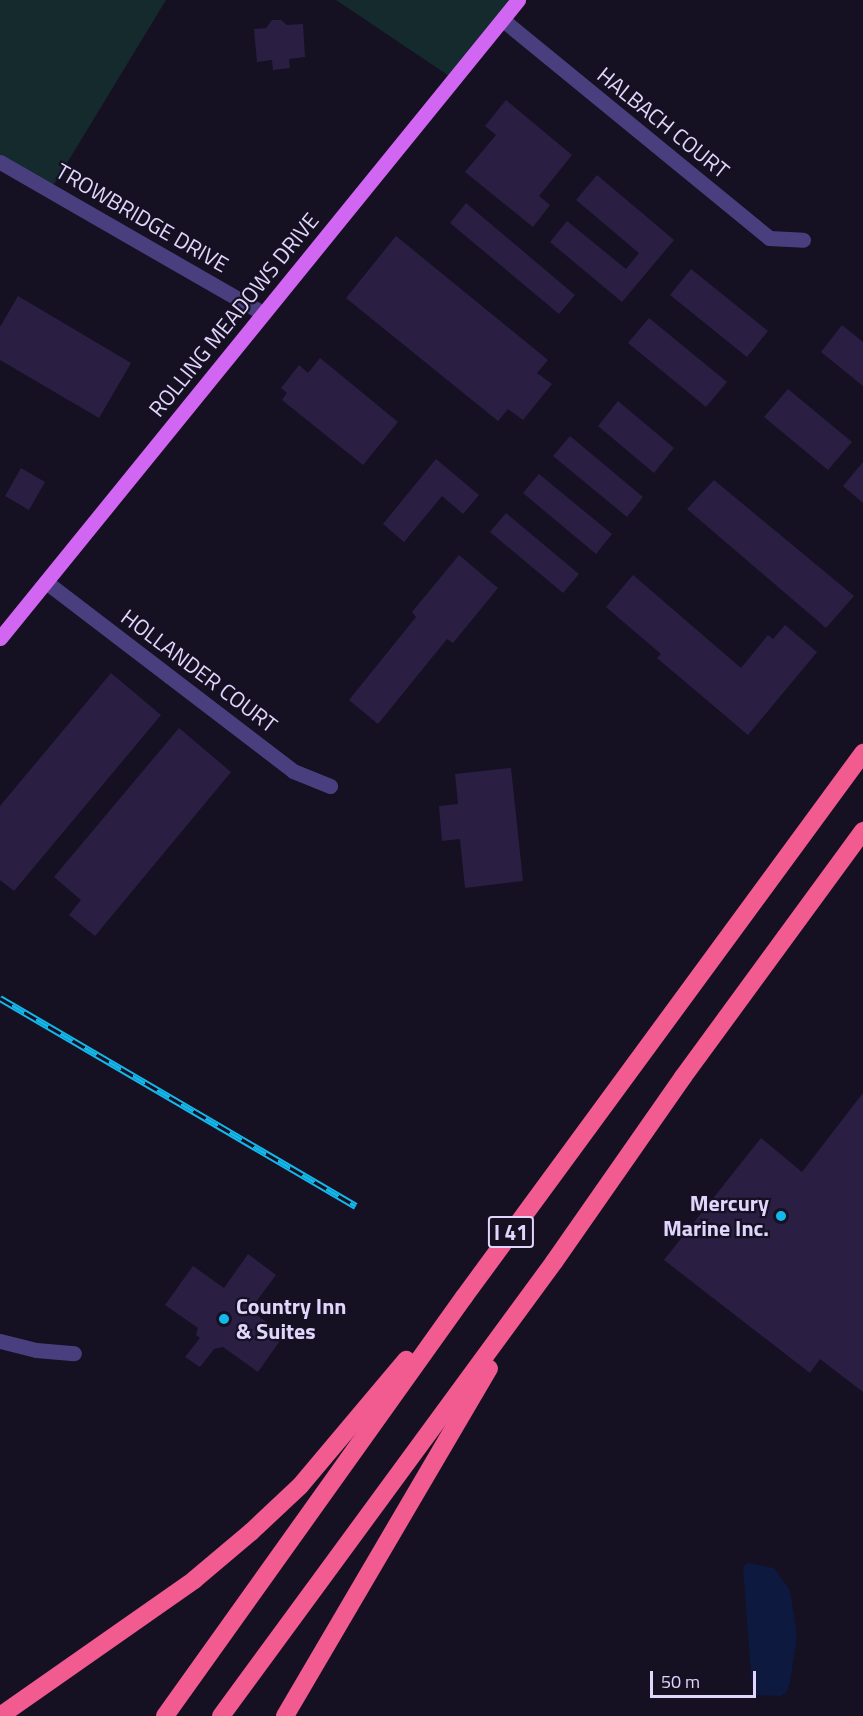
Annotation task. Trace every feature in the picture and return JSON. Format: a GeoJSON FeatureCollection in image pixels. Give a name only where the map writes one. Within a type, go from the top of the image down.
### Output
{"type":"FeatureCollection","features":[{"type":"Feature","properties":{"kind":"highway","name":"I 41"},"geometry":{"type":"LineString","coordinates":[[165,1716],[464,1297],[863,753]]}},
{"type":"Feature","properties":{"kind":"highway","name":"I 41"},"geometry":{"type":"LineString","coordinates":[[221,1716],[554,1262],[863,831]]}},
{"type":"Feature","properties":{"kind":"highway"},"geometry":{"type":"LineString","coordinates":[[285,1716],[554,1262]]}},
{"type":"Feature","properties":{"kind":"highway"},"geometry":{"type":"LineString","coordinates":[[0,1716],[194,1580],[251,1532],[300,1486],[464,1297]]}},
{"type":"Feature","properties":{"kind":"main road","name":"ROLLING MEADOWS DRIVE"},"geometry":{"type":"LineString","coordinates":[[0,638],[262,313],[519,0]]}},
{"type":"Feature","properties":{"kind":"street","name":"HALBACH COURT"},"geometry":{"type":"LineString","coordinates":[[503,20],[769,238],[803,240]]}},
{"type":"Feature","properties":{"kind":"street","name":"TROWBRIDGE DRIVE"},"geometry":{"type":"LineString","coordinates":[[0,162],[262,313]]}},
{"type":"Feature","properties":{"kind":"street","name":"HOLLANDER COURT"},"geometry":{"type":"LineString","coordinates":[[46,582],[293,771],[330,786]]}},
{"type":"Feature","properties":{"kind":"street"},"geometry":{"type":"LineString","coordinates":[[0,1341],[36,1350],[74,1353]]}},
{"type":"Feature","properties":{"kind":"green space"},"geometry":{"type":"Polygon","coordinates":[[[0,0],[166,0],[50,191],[0,162],[0,0]]]}},
{"type":"Feature","properties":{"kind":"green space"},"geometry":{"type":"Polygon","coordinates":[[[336,0],[518,0],[455,80],[336,0]]]}},
{"type":"Feature","properties":{"kind":"water"},"geometry":{"type":"Polygon","coordinates":[[[748,1563],[774,1568],[790,1590],[797,1636],[790,1682],[786,1693],[780,1696],[757,1695],[752,1686],[743,1567],[748,1563]]]}},
{"type":"Feature","properties":{"kind":"building"},"geometry":{"type":"Polygon","coordinates":[[[272,20],[281,20],[287,25],[303,24],[305,57],[289,59],[290,68],[273,70],[272,60],[257,62],[254,29],[266,28],[272,20]]]}},
{"type":"Feature","properties":{"kind":"building"},"geometry":{"type":"Polygon","coordinates":[[[506,100],[572,155],[539,196],[550,205],[533,227],[465,172],[496,135],[485,126],[506,100]]]}},
{"type":"Feature","properties":{"kind":"building"},"geometry":{"type":"Polygon","coordinates":[[[597,175],[674,240],[622,302],[550,242],[567,221],[626,269],[639,253],[576,200],[597,175]]]}},
{"type":"Feature","properties":{"kind":"building"},"geometry":{"type":"Polygon","coordinates":[[[466,203],[575,295],[559,314],[450,223],[466,203]]]}},
{"type":"Feature","properties":{"kind":"building"},"geometry":{"type":"Polygon","coordinates":[[[396,236],[548,360],[537,373],[552,384],[523,420],[508,409],[498,421],[346,298],[396,236]]]}},
{"type":"Feature","properties":{"kind":"building"},"geometry":{"type":"Polygon","coordinates":[[[691,269],[768,331],[747,357],[670,295],[691,269]]]}},
{"type":"Feature","properties":{"kind":"building"},"geometry":{"type":"Polygon","coordinates":[[[18,296],[131,363],[99,418],[0,360],[0,327],[18,296]]]}},
{"type":"Feature","properties":{"kind":"building"},"geometry":{"type":"Polygon","coordinates":[[[649,318],[727,382],[706,407],[628,343],[649,318]]]}},
{"type":"Feature","properties":{"kind":"building"},"geometry":{"type":"Polygon","coordinates":[[[842,325],[863,342],[863,386],[821,352],[842,325]]]}},
{"type":"Feature","properties":{"kind":"building"},"geometry":{"type":"Polygon","coordinates":[[[320,358],[398,422],[363,465],[282,400],[287,393],[281,388],[299,365],[308,373],[320,358]]]}},
{"type":"Feature","properties":{"kind":"building"},"geometry":{"type":"Polygon","coordinates":[[[788,389],[852,442],[828,470],[764,417],[788,389]]]}},
{"type":"Feature","properties":{"kind":"building"},"geometry":{"type":"Polygon","coordinates":[[[618,401],[674,448],[654,473],[598,426],[618,401]]]}},
{"type":"Feature","properties":{"kind":"building"},"geometry":{"type":"Polygon","coordinates":[[[570,436],[643,497],[627,517],[553,456],[570,436]]]}},
{"type":"Feature","properties":{"kind":"building"},"geometry":{"type":"Polygon","coordinates":[[[436,459],[479,495],[463,514],[442,496],[404,542],[383,524],[436,459]]]}},
{"type":"Feature","properties":{"kind":"building"},"geometry":{"type":"Polygon","coordinates":[[[863,462],[863,503],[843,486],[863,462]]]}},
{"type":"Feature","properties":{"kind":"building"},"geometry":{"type":"Polygon","coordinates":[[[21,468],[45,482],[29,510],[5,496],[21,468]]]}},
{"type":"Feature","properties":{"kind":"building"},"geometry":{"type":"Polygon","coordinates":[[[539,474],[612,534],[596,554],[523,493],[539,474]]]}},
{"type":"Feature","properties":{"kind":"building"},"geometry":{"type":"Polygon","coordinates":[[[714,480],[854,596],[826,628],[687,509],[714,480]]]}},
{"type":"Feature","properties":{"kind":"building"},"geometry":{"type":"Polygon","coordinates":[[[506,513],[579,574],[563,593],[490,532],[506,513]]]}},
{"type":"Feature","properties":{"kind":"building"},"geometry":{"type":"Polygon","coordinates":[[[459,555],[498,588],[453,643],[447,639],[378,724],[349,700],[416,617],[412,612],[459,555]]]}},
{"type":"Feature","properties":{"kind":"building"},"geometry":{"type":"Polygon","coordinates":[[[633,575],[741,668],[768,635],[773,639],[785,625],[817,652],[748,735],[657,658],[661,654],[606,607],[633,575]]]}},
{"type":"Feature","properties":{"kind":"building"},"geometry":{"type":"Polygon","coordinates":[[[111,673],[161,715],[14,891],[0,880],[0,806],[111,673]]]}},
{"type":"Feature","properties":{"kind":"building"},"geometry":{"type":"Polygon","coordinates":[[[179,728],[231,772],[95,936],[69,915],[81,900],[54,877],[179,728]]]}},
{"type":"Feature","properties":{"kind":"building"},"geometry":{"type":"Polygon","coordinates":[[[511,768],[523,881],[465,888],[460,839],[442,841],[439,806],[458,804],[455,774],[511,768]]]}},
{"type":"Feature","properties":{"kind":"building","name":"Mercury Marine Inc."},"geometry":{"type":"Polygon","coordinates":[[[863,1093],[863,1392],[820,1359],[810,1373],[664,1260],[761,1138],[802,1172],[863,1093]]]}},
{"type":"Feature","properties":{"kind":"building","name":"Country Inn & Suites"},"geometry":{"type":"Polygon","coordinates":[[[248,1254],[276,1275],[250,1310],[284,1335],[258,1372],[223,1347],[214,1349],[200,1367],[185,1357],[200,1338],[196,1335],[198,1328],[165,1305],[193,1266],[224,1288],[248,1254]]]}},
{"type":"Feature","properties":{"kind":"railway"},"geometry":{"type":"LineString","coordinates":[[0,998],[356,1206]]}},
{"type":"Feature","properties":{"kind":"place","name":"Mercury Marine Inc."},"geometry":{"type":"Point","coordinates":[781,1216]}},
{"type":"Feature","properties":{"kind":"place","name":"Country Inn & Suites"},"geometry":{"type":"Point","coordinates":[224,1319]}}]}
